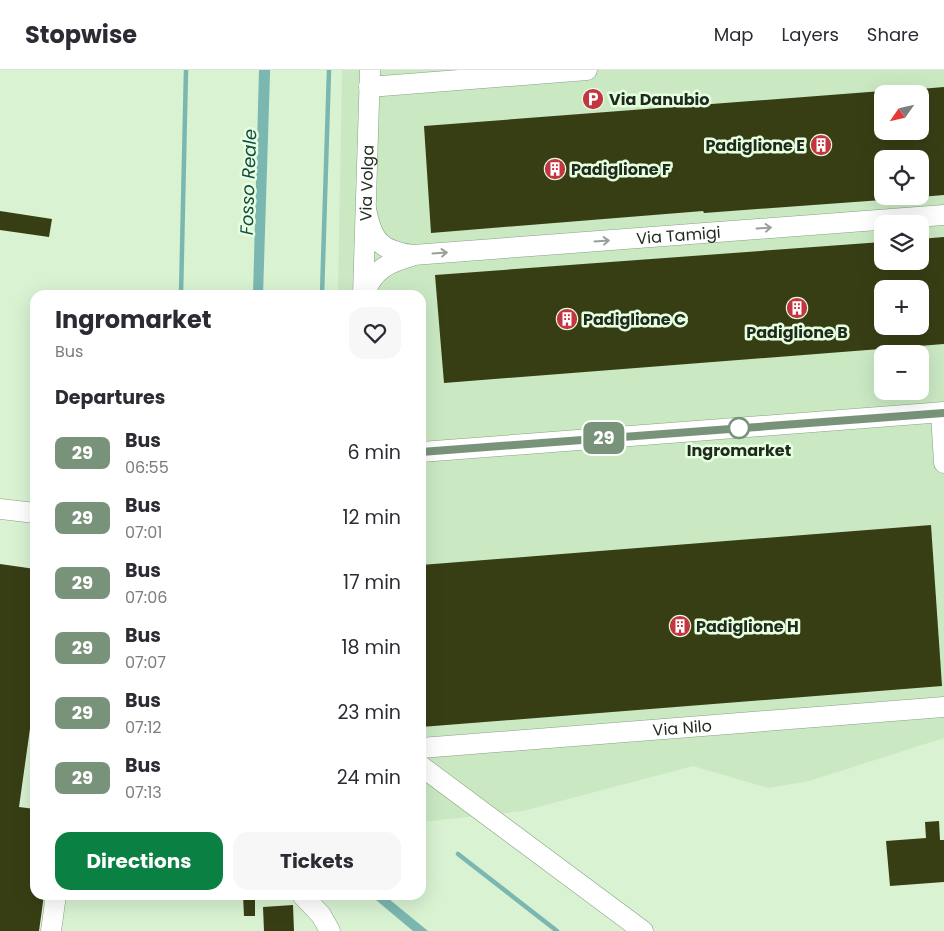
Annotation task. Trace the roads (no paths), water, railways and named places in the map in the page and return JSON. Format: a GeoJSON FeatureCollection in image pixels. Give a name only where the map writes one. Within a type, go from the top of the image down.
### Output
{"type":"FeatureCollection","features":[{"type":"Feature","properties":{"kind":"street"},"geometry":{"type":"LineString","coordinates":[[369,78],[587,70]]}},
{"type":"Feature","properties":{"kind":"street","name":"Via Volga"},"geometry":{"type":"LineString","coordinates":[[364,290],[369,78]]}},
{"type":"Feature","properties":{"kind":"street","name":"Via Tamigi"},"geometry":{"type":"LineString","coordinates":[[366,209],[369,226],[379,242],[396,253],[413,255],[944,215]]}},
{"type":"Feature","properties":{"kind":"street","name":"Via Tamigi"},"geometry":{"type":"LineString","coordinates":[[366,290],[371,278],[377,271],[397,260],[413,255]]}},
{"type":"Feature","properties":{"kind":"street"},"geometry":{"type":"LineString","coordinates":[[426,452],[942,413],[944,462]]}},
{"type":"Feature","properties":{"kind":"street"},"geometry":{"type":"LineString","coordinates":[[0,509],[30,512]]}},
{"type":"Feature","properties":{"kind":"street","name":"Via Nilo"},"geometry":{"type":"LineString","coordinates":[[426,748],[944,707]]}},
{"type":"Feature","properties":{"kind":"street"},"geometry":{"type":"LineString","coordinates":[[426,770],[643,931]]}},
{"type":"Feature","properties":{"kind":"street"},"geometry":{"type":"LineString","coordinates":[[51,931],[55,900]]}},
{"type":"Feature","properties":{"kind":"street"},"geometry":{"type":"LineString","coordinates":[[307,900],[321,915],[330,931]]}},
{"type":"Feature","properties":{"kind":"water"},"geometry":{"type":"Polygon","coordinates":[[[259,70],[270,70],[263,290],[253,290],[259,70]]]}},
{"type":"Feature","properties":{"kind":"water"},"geometry":{"type":"Polygon","coordinates":[[[376,900],[390,900],[428,931],[413,931],[376,900]]]}},
{"type":"Feature","properties":{"kind":"waterway"},"geometry":{"type":"LineString","coordinates":[[181,290],[186,70]]}},
{"type":"Feature","properties":{"kind":"waterway"},"geometry":{"type":"LineString","coordinates":[[322,290],[329,70]]}},
{"type":"Feature","properties":{"kind":"waterway"},"geometry":{"type":"LineString","coordinates":[[458,854],[557,931]]}},
{"type":"Feature","properties":{"kind":"place","name":"Via Danubio"},"geometry":{"type":"Point","coordinates":[593,99]}},
{"type":"Feature","properties":{"kind":"place","name":"Padiglione E"},"geometry":{"type":"Point","coordinates":[821,145]}},
{"type":"Feature","properties":{"kind":"place","name":"Padiglione F"},"geometry":{"type":"Point","coordinates":[555,169]}},
{"type":"Feature","properties":{"kind":"place","name":"Padiglione B"},"geometry":{"type":"Point","coordinates":[797,308]}},
{"type":"Feature","properties":{"kind":"place","name":"Padiglione C"},"geometry":{"type":"Point","coordinates":[567,319]}},
{"type":"Feature","properties":{"kind":"place","name":"Ingromarket"},"geometry":{"type":"Point","coordinates":[739,428]}},
{"type":"Feature","properties":{"kind":"place","name":"Padiglione H"},"geometry":{"type":"Point","coordinates":[680,626]}},
{"type":"Feature","properties":{"kind":"water label","name":"Fosso Reale"},"geometry":{"type":"Point","coordinates":[248,182]}}]}
